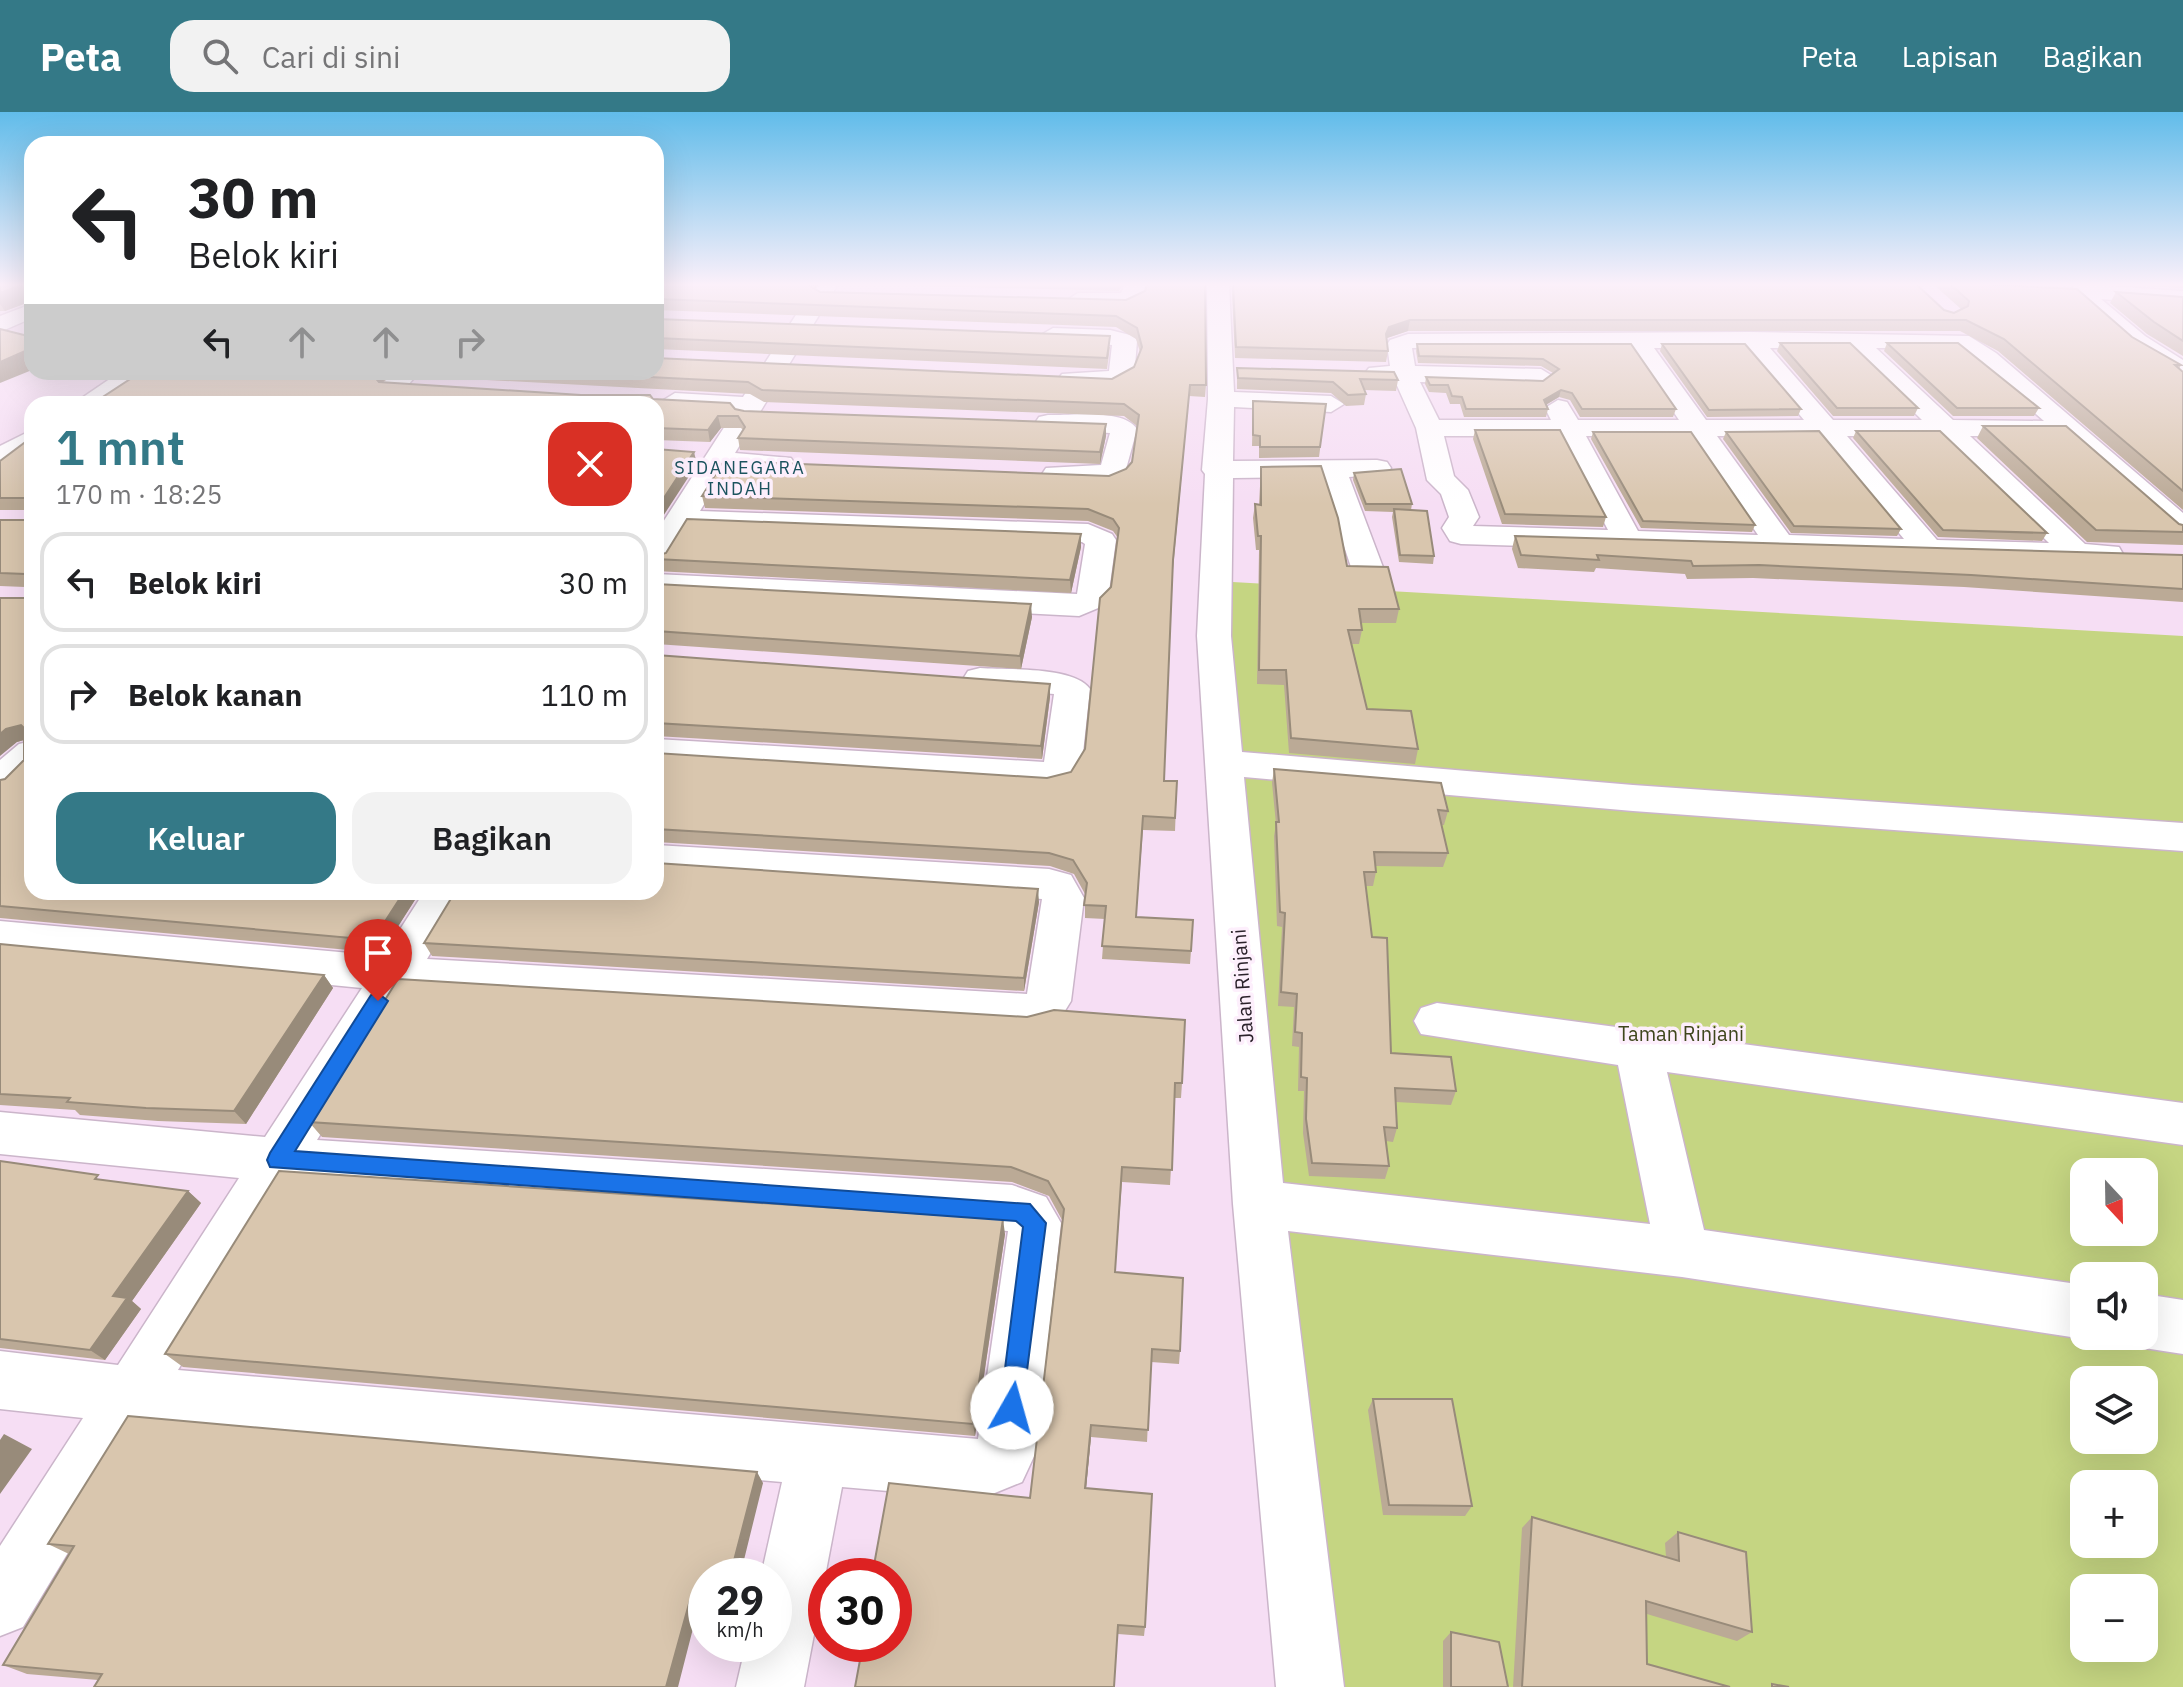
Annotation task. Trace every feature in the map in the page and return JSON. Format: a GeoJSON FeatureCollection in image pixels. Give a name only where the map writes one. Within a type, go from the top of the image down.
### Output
{"type":"FeatureCollection","features":[{"type":"Feature","properties":{"kind":"street"},"geometry":{"type":"LineString","coordinates":[[664,537],[674,512],[710,456],[748,408],[781,358]]}},
{"type":"Feature","properties":{"kind":"street"},"geometry":{"type":"LineString","coordinates":[[1050,378],[1121,378],[1123,358]]}},
{"type":"Feature","properties":{"kind":"street","name":"Jalan Rinjani"},"geometry":{"type":"LineString","coordinates":[[1229,358],[1231,370],[1216,470],[1214,636],[1259,1204],[1310,1687]]}},
{"type":"Feature","properties":{"kind":"street"},"geometry":{"type":"LineString","coordinates":[[1401,358],[1402,368],[1429,428],[1441,480],[1435,490],[1445,518],[1464,541],[1627,538],[2137,555]]}},
{"type":"Feature","properties":{"kind":"street"},"geometry":{"type":"LineString","coordinates":[[1530,358],[1627,538]]}},
{"type":"Feature","properties":{"kind":"street"},"geometry":{"type":"LineString","coordinates":[[1648,358],[1778,542]]}},
{"type":"Feature","properties":{"kind":"street"},"geometry":{"type":"LineString","coordinates":[[1765,358],[1926,546]]}},
{"type":"Feature","properties":{"kind":"street"},"geometry":{"type":"LineString","coordinates":[[1871,358],[2076,552]]}},
{"type":"Feature","properties":{"kind":"street"},"geometry":{"type":"LineString","coordinates":[[1986,358],[2183,528]]}},
{"type":"Feature","properties":{"kind":"street"},"geometry":{"type":"LineString","coordinates":[[2164,358],[2183,371]]}},
{"type":"Feature","properties":{"kind":"street"},"geometry":{"type":"LineString","coordinates":[[745,365],[806,368]]}},
{"type":"Feature","properties":{"kind":"street"},"geometry":{"type":"LineString","coordinates":[[1359,367],[1541,377]]}},
{"type":"Feature","properties":{"kind":"street"},"geometry":{"type":"LineString","coordinates":[[1231,370],[1331,404]]}},
{"type":"Feature","properties":{"kind":"street"},"geometry":{"type":"LineString","coordinates":[[99,396],[124,380]]}},
{"type":"Feature","properties":{"kind":"street"},"geometry":{"type":"LineString","coordinates":[[664,401],[779,413]]}},
{"type":"Feature","properties":{"kind":"street"},"geometry":{"type":"LineString","coordinates":[[1019,422],[1115,425],[1124,429],[1113,474],[1024,473]]}},
{"type":"Feature","properties":{"kind":"street"},"geometry":{"type":"LineString","coordinates":[[1429,428],[2066,427]]}},
{"type":"Feature","properties":{"kind":"street"},"geometry":{"type":"LineString","coordinates":[[0,435],[24,436]]}},
{"type":"Feature","properties":{"kind":"street"},"geometry":{"type":"LineString","coordinates":[[0,458],[24,442]]}},
{"type":"Feature","properties":{"kind":"street"},"geometry":{"type":"LineString","coordinates":[[710,456],[809,465]]}},
{"type":"Feature","properties":{"kind":"street"},"geometry":{"type":"LineString","coordinates":[[1216,470],[1377,468]]}},
{"type":"Feature","properties":{"kind":"street"},"geometry":{"type":"LineString","coordinates":[[1332,469],[1368,570]]}},
{"type":"Feature","properties":{"kind":"street"},"geometry":{"type":"LineString","coordinates":[[664,584],[1079,606],[1092,599],[1101,540],[1088,533],[674,512]]}},
{"type":"Feature","properties":{"kind":"street"},"geometry":{"type":"LineString","coordinates":[[664,752],[1039,775],[1061,769],[1072,689],[1060,684],[942,676]]}},
{"type":"Feature","properties":{"kind":"street"},"geometry":{"type":"LineString","coordinates":[[0,781],[24,760]]}},
{"type":"Feature","properties":{"kind":"street"},"geometry":{"type":"LineString","coordinates":[[1225,763],[1617,796],[2183,837]]}},
{"type":"Feature","properties":{"kind":"street"},"geometry":{"type":"LineString","coordinates":[[0,788],[24,790]]}},
{"type":"Feature","properties":{"kind":"street"},"geometry":{"type":"LineString","coordinates":[[0,937],[394,974],[1028,1012],[1042,1009],[1048,1001],[1063,898],[1056,886],[664,860]]}},
{"type":"Feature","properties":{"kind":"street"},"geometry":{"type":"LineString","coordinates":[[0,1604],[441,900]]}},
{"type":"Feature","properties":{"kind":"street"},"geometry":{"type":"LineString","coordinates":[[1437,1021],[2183,1124]]}},
{"type":"Feature","properties":{"kind":"street"},"geometry":{"type":"LineString","coordinates":[[1638,1049],[1682,1252]]}},
{"type":"Feature","properties":{"kind":"street"},"geometry":{"type":"LineString","coordinates":[[0,1133],[278,1160],[1012,1208],[1028,1214],[1035,1223],[1008,1439],[1001,1461],[967,1469],[131,1395],[0,1380]]}},
{"type":"Feature","properties":{"kind":"street"},"geometry":{"type":"LineString","coordinates":[[1259,1204],[1682,1252],[2070,1310]]}},
{"type":"Feature","properties":{"kind":"street"},"geometry":{"type":"LineString","coordinates":[[2158,1323],[2183,1327]]}},
{"type":"Feature","properties":{"kind":"street"},"geometry":{"type":"LineString","coordinates":[[770,1687],[818,1454]]}},
{"type":"Feature","properties":{"kind":"green space","name":"Taman Rinjani"},"geometry":{"type":"Polygon","coordinates":[[[1215,581],[2183,636],[2183,1687],[1311,1687],[1215,581]]]}},
{"type":"Feature","properties":{"kind":"building"},"geometry":{"type":"Polygon","coordinates":[[[664,358],[1112,379],[1134,367],[1138,358],[1206,358],[1206,385],[1190,385],[1173,560],[1164,781],[1177,781],[1175,818],[1143,816],[1136,917],[1193,920],[1191,951],[1102,946],[1106,906],[1084,905],[1087,883],[1073,860],[1049,853],[664,829],[664,754],[1047,778],[1071,772],[1085,749],[1100,598],[1111,587],[1119,528],[1113,519],[1088,509],[702,496],[724,461],[1109,476],[1126,469],[1132,462],[1139,415],[1124,404],[762,390],[748,382],[664,378],[664,358]]]}},
{"type":"Feature","properties":{"kind":"building"},"geometry":{"type":"Polygon","coordinates":[[[1481,358],[1640,358],[1676,409],[1582,409],[1572,393],[1561,390],[1544,400],[1548,409],[1466,409],[1462,397],[1452,396],[1448,385],[1430,385],[1426,377],[1543,381],[1559,369],[1543,359],[1481,358]]]}},
{"type":"Feature","properties":{"kind":"building"},"geometry":{"type":"Polygon","coordinates":[[[1672,358],[1757,358],[1801,409],[1709,410],[1672,358]]]}},
{"type":"Feature","properties":{"kind":"building"},"geometry":{"type":"Polygon","coordinates":[[[1793,358],[1865,358],[1918,408],[1837,408],[1793,358]]]}},
{"type":"Feature","properties":{"kind":"building"},"geometry":{"type":"Polygon","coordinates":[[[1903,358],[1976,358],[2039,408],[1957,408],[1903,358]]]}},
{"type":"Feature","properties":{"kind":"building"},"geometry":{"type":"Polygon","coordinates":[[[2026,358],[2168,358],[2181,365],[2175,365],[2183,372],[2183,491],[2026,358]]]}},
{"type":"Feature","properties":{"kind":"building"},"geometry":{"type":"Polygon","coordinates":[[[1237,368],[1394,372],[1398,380],[1360,379],[1366,394],[1348,395],[1333,382],[1238,378],[1237,368]]]}},
{"type":"Feature","properties":{"kind":"building"},"geometry":{"type":"Polygon","coordinates":[[[129,380],[377,380],[581,395],[651,396],[104,396],[129,380]]]}},
{"type":"Feature","properties":{"kind":"building"},"geometry":{"type":"Polygon","coordinates":[[[664,400],[730,403],[735,409],[744,411],[1106,424],[1100,452],[738,438],[745,427],[738,416],[718,416],[708,430],[664,428],[664,400]]]}},
{"type":"Feature","properties":{"kind":"building"},"geometry":{"type":"Polygon","coordinates":[[[1253,401],[1326,404],[1320,447],[1260,447],[1260,436],[1253,435],[1253,401]]]}},
{"type":"Feature","properties":{"kind":"building"},"geometry":{"type":"Polygon","coordinates":[[[1983,426],[2066,426],[2183,525],[2183,532],[2096,530],[1983,426]]]}},
{"type":"Feature","properties":{"kind":"building"},"geometry":{"type":"Polygon","coordinates":[[[1475,430],[1560,430],[1606,517],[1505,514],[1475,430]]]}},
{"type":"Feature","properties":{"kind":"building"},"geometry":{"type":"Polygon","coordinates":[[[1819,431],[1901,529],[1794,526],[1726,432],[1819,431]]]}},
{"type":"Feature","properties":{"kind":"building"},"geometry":{"type":"Polygon","coordinates":[[[1856,431],[1940,431],[2047,533],[1943,530],[1856,431]]]}},
{"type":"Feature","properties":{"kind":"building"},"geometry":{"type":"Polygon","coordinates":[[[1593,432],[1691,432],[1755,525],[1643,521],[1593,432]]]}},
{"type":"Feature","properties":{"kind":"building"},"geometry":{"type":"Polygon","coordinates":[[[24,443],[24,498],[0,498],[0,461],[24,443]]]}},
{"type":"Feature","properties":{"kind":"building"},"geometry":{"type":"Polygon","coordinates":[[[664,450],[694,452],[664,498],[664,450]]]}},
{"type":"Feature","properties":{"kind":"building"},"geometry":{"type":"Polygon","coordinates":[[[1321,466],[1338,518],[1347,566],[1388,567],[1399,609],[1359,609],[1362,630],[1348,630],[1367,709],[1411,711],[1418,749],[1291,738],[1286,670],[1259,670],[1261,536],[1258,536],[1255,504],[1261,505],[1261,467],[1321,466]]]}},
{"type":"Feature","properties":{"kind":"building"},"geometry":{"type":"Polygon","coordinates":[[[1401,469],[1412,504],[1366,504],[1354,473],[1401,469]]]}},
{"type":"Feature","properties":{"kind":"building"},"geometry":{"type":"Polygon","coordinates":[[[1394,509],[1427,511],[1434,556],[1400,555],[1394,509]]]}},
{"type":"Feature","properties":{"kind":"building"},"geometry":{"type":"Polygon","coordinates":[[[687,519],[1081,534],[1070,580],[664,559],[687,519]]]}},
{"type":"Feature","properties":{"kind":"building"},"geometry":{"type":"Polygon","coordinates":[[[0,520],[24,520],[24,574],[0,573],[0,520]]]}},
{"type":"Feature","properties":{"kind":"building"},"geometry":{"type":"Polygon","coordinates":[[[1515,536],[2183,555],[2183,589],[1759,565],[1693,566],[1691,561],[1597,555],[1599,560],[1521,555],[1515,536]]]}},
{"type":"Feature","properties":{"kind":"building"},"geometry":{"type":"Polygon","coordinates":[[[664,584],[1031,604],[1020,656],[664,632],[664,584]]]}},
{"type":"Feature","properties":{"kind":"building"},"geometry":{"type":"Polygon","coordinates":[[[0,598],[24,598],[24,728],[21,725],[0,734],[0,598]]]}},
{"type":"Feature","properties":{"kind":"building"},"geometry":{"type":"Polygon","coordinates":[[[664,656],[1050,684],[1041,746],[664,723],[664,656]]]}},
{"type":"Feature","properties":{"kind":"building"},"geometry":{"type":"Polygon","coordinates":[[[24,760],[24,900],[399,900],[373,940],[0,906],[0,780],[5,779],[24,760]]]}},
{"type":"Feature","properties":{"kind":"building"},"geometry":{"type":"Polygon","coordinates":[[[1274,769],[1441,783],[1448,811],[1438,810],[1448,853],[1374,852],[1376,872],[1364,872],[1372,937],[1387,938],[1391,1053],[1451,1057],[1456,1091],[1395,1088],[1397,1128],[1384,1127],[1389,1166],[1312,1163],[1306,1119],[1307,1078],[1301,1077],[1302,1033],[1295,1032],[1297,994],[1281,992],[1285,913],[1280,912],[1276,822],[1279,822],[1274,769]]]}},
{"type":"Feature","properties":{"kind":"building"},"geometry":{"type":"Polygon","coordinates":[[[664,864],[1038,889],[1024,978],[424,943],[450,900],[664,900],[664,864]]]}},
{"type":"Feature","properties":{"kind":"building"},"geometry":{"type":"Polygon","coordinates":[[[0,944],[324,975],[234,1111],[67,1102],[70,1098],[0,1094],[0,944]]]}},
{"type":"Feature","properties":{"kind":"building"},"geometry":{"type":"Polygon","coordinates":[[[398,979],[1027,1017],[1054,1010],[1185,1020],[1182,1083],[1175,1083],[1172,1170],[1122,1167],[1115,1272],[1183,1278],[1180,1351],[1152,1349],[1148,1430],[1091,1425],[1085,1488],[1152,1494],[1145,1627],[1118,1625],[1114,1687],[855,1687],[860,1662],[912,1662],[912,1558],[875,1558],[889,1483],[1030,1498],[1064,1209],[1048,1181],[1011,1167],[309,1122],[398,979]]]}},
{"type":"Feature","properties":{"kind":"building"},"geometry":{"type":"Polygon","coordinates":[[[0,1161],[98,1175],[95,1179],[188,1191],[113,1296],[127,1298],[90,1350],[0,1339],[0,1161]]]}},
{"type":"Feature","properties":{"kind":"building"},"geometry":{"type":"Polygon","coordinates":[[[279,1171],[1003,1219],[973,1424],[165,1354],[279,1171]]]}},
{"type":"Feature","properties":{"kind":"building"},"geometry":{"type":"Polygon","coordinates":[[[1373,1399],[1452,1399],[1472,1506],[1389,1505],[1373,1399]]]}},
{"type":"Feature","properties":{"kind":"building"},"geometry":{"type":"Polygon","coordinates":[[[128,1416],[757,1472],[735,1558],[688,1558],[688,1607],[666,1687],[94,1687],[102,1674],[3,1665],[74,1546],[48,1544],[128,1416]]]}},
{"type":"Feature","properties":{"kind":"building"},"geometry":{"type":"Polygon","coordinates":[[[1532,1517],[1679,1561],[1678,1532],[1746,1552],[1752,1632],[1646,1601],[1647,1664],[1730,1687],[1522,1687],[1532,1517]]]}},
{"type":"Feature","properties":{"kind":"building"},"geometry":{"type":"Polygon","coordinates":[[[1451,1632],[1499,1642],[1508,1687],[1451,1687],[1451,1632]]]}},
{"type":"Feature","properties":{"kind":"district","name":"SIDANEGARA INDAH"},"geometry":{"type":"Point","coordinates":[740,477]}},
{"type":"Feature","properties":{"kind":"route"},"geometry":{"type":"LineString","coordinates":[[378,1001],[278,1160],[1022,1211],[1035,1223],[1012,1408]]}}]}
